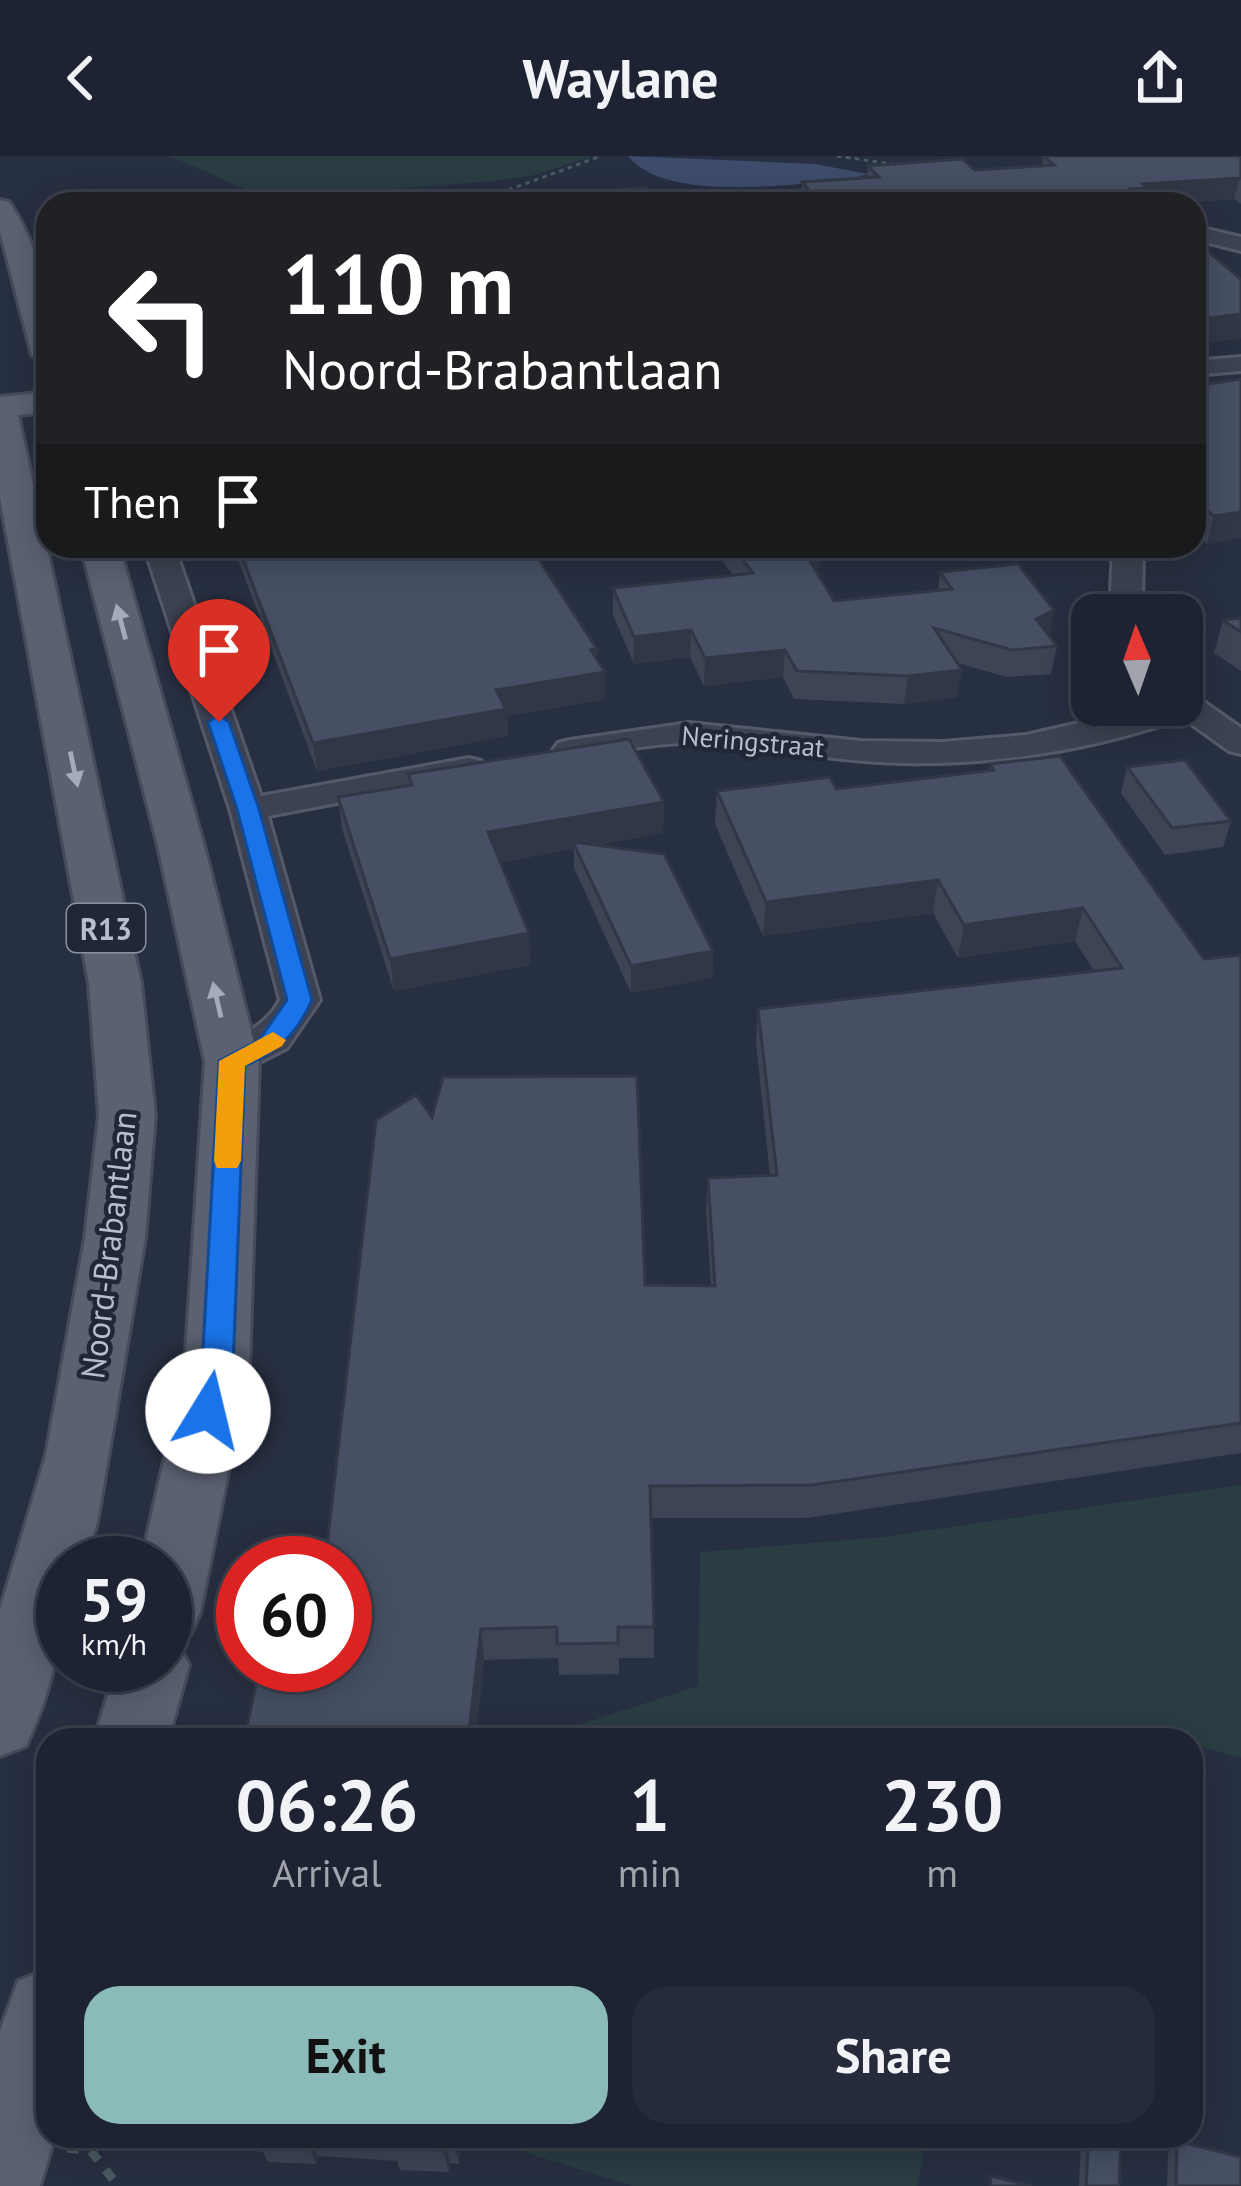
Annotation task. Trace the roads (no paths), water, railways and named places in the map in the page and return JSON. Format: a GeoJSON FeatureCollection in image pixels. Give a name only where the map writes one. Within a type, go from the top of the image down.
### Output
{"type":"FeatureCollection","features":[{"type":"Feature","properties":{"kind":"main road"},"geometry":{"type":"LineString","coordinates":[[0,208],[19,240],[36,307]]}},
{"type":"Feature","properties":{"kind":"main road"},"geometry":{"type":"LineString","coordinates":[[0,407],[36,403]]}},
{"type":"Feature","properties":{"kind":"main road","name":"Noord-Brabantlaan"},"geometry":{"type":"LineString","coordinates":[[0,407],[16,562],[111,960],[127,1115],[115,1238],[80,1455],[0,1721]]}},
{"type":"Feature","properties":{"kind":"main road","name":"R13"},"geometry":{"type":"LineString","coordinates":[[103,558],[232,1061],[218,1367],[182,1536]]}},
{"type":"Feature","properties":{"kind":"main road"},"geometry":{"type":"LineString","coordinates":[[135,1728],[145,1692]]}},
{"type":"Feature","properties":{"kind":"main road"},"geometry":{"type":"LineString","coordinates":[[0,2176],[36,2052]]}},
{"type":"Feature","properties":{"kind":"street"},"geometry":{"type":"LineString","coordinates":[[1206,235],[1241,244]]}},
{"type":"Feature","properties":{"kind":"street"},"geometry":{"type":"LineString","coordinates":[[1206,367],[1241,364]]}},
{"type":"Feature","properties":{"kind":"street"},"geometry":{"type":"LineString","coordinates":[[164,558],[248,809],[299,1000],[292,1018],[268,1046],[232,1061]]}},
{"type":"Feature","properties":{"kind":"street"},"geometry":{"type":"LineString","coordinates":[[1127,594],[1128,558]]}},
{"type":"Feature","properties":{"kind":"street"},"geometry":{"type":"LineString","coordinates":[[1203,717],[1241,744]]}},
{"type":"Feature","properties":{"kind":"street","name":"Neringstraat"},"geometry":{"type":"LineString","coordinates":[[248,809],[644,737],[707,733],[862,752],[941,753],[1126,726]]}},
{"type":"Feature","properties":{"kind":"water"},"geometry":{"type":"Polygon","coordinates":[[[628,156],[815,164],[868,174],[794,185],[698,185],[646,171],[628,156]]]}}]}
